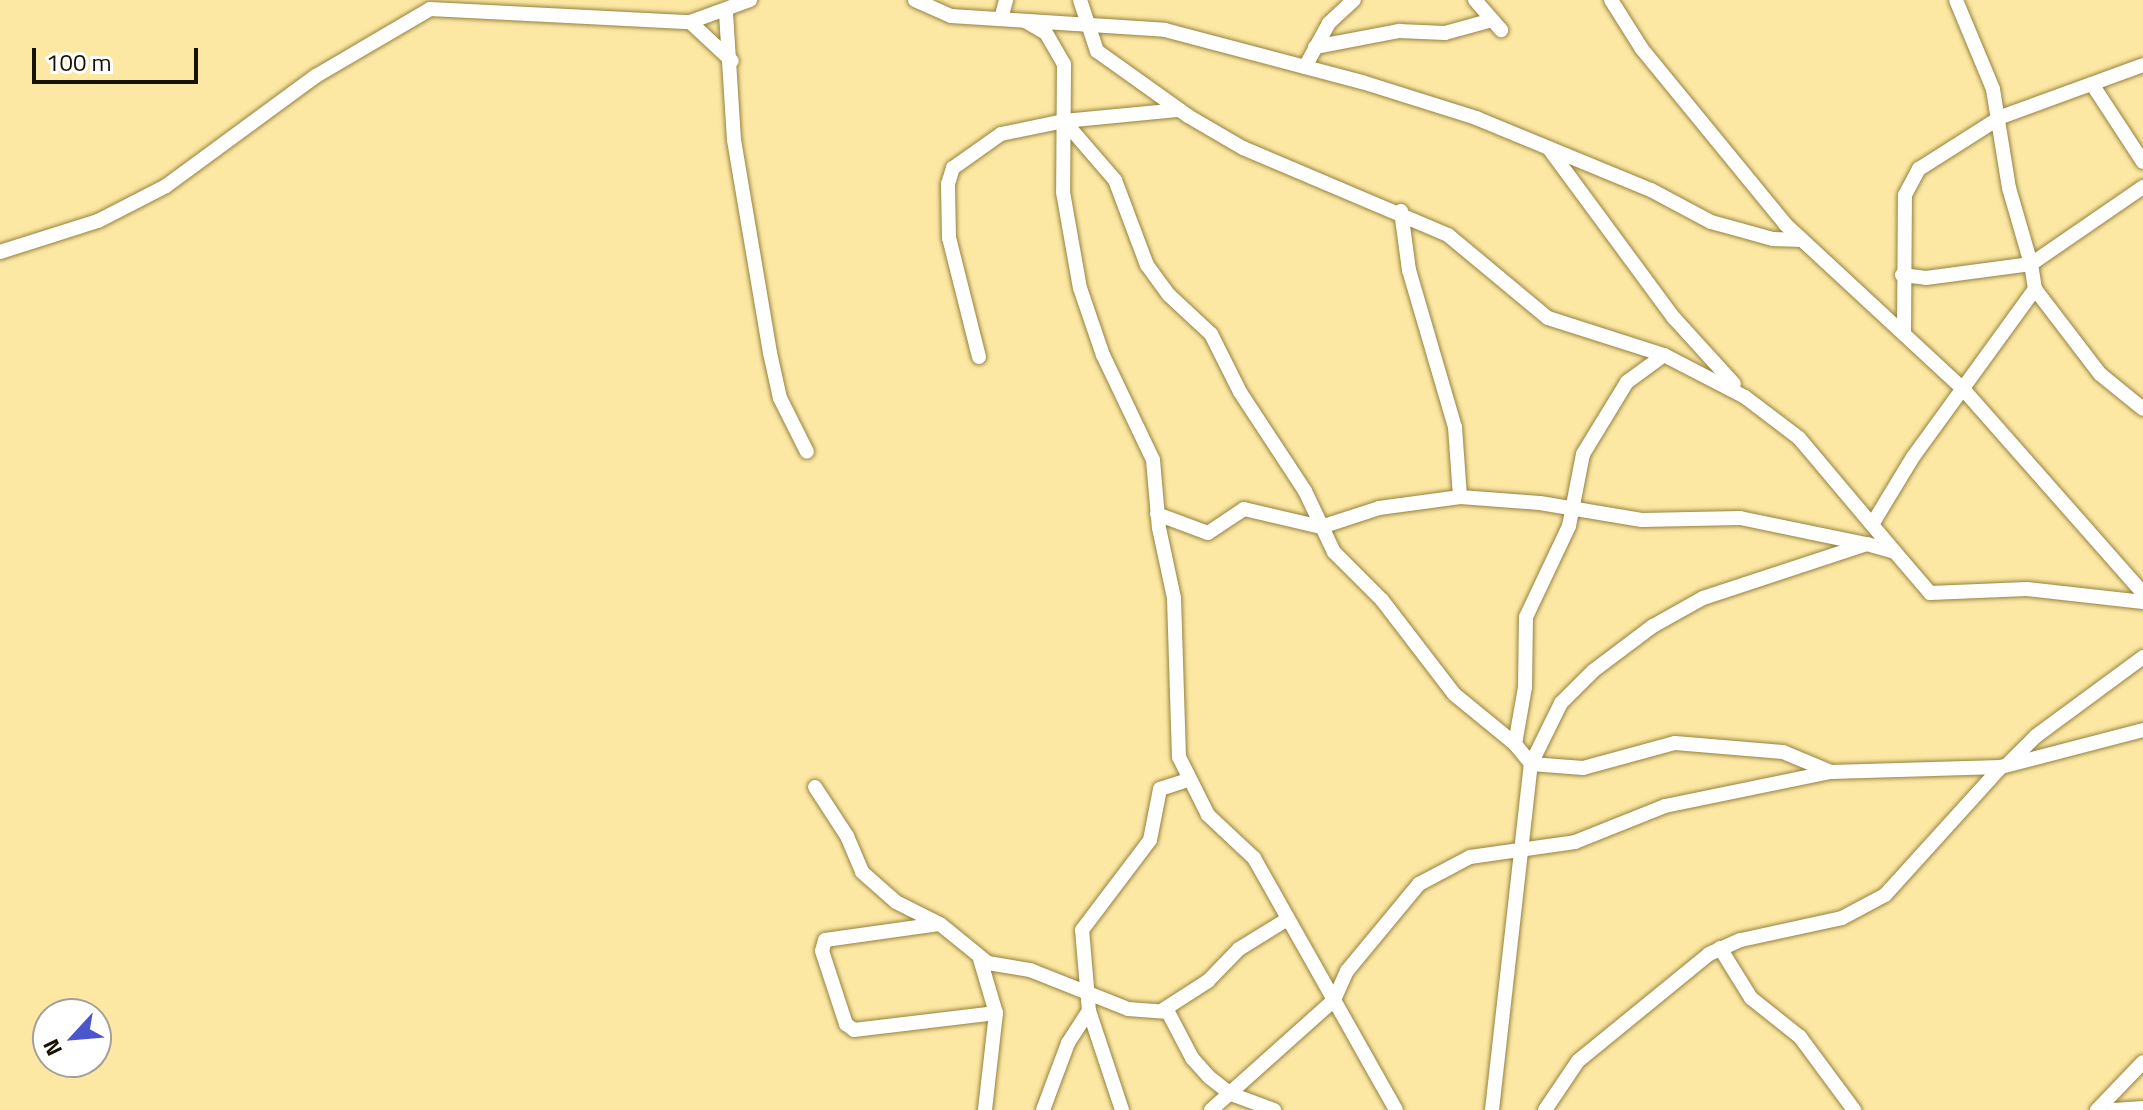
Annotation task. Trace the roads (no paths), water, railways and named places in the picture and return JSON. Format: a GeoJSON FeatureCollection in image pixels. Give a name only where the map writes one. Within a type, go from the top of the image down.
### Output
{"type":"FeatureCollection","features":[{"type":"Feature","properties":{"kind":"street"},"geometry":{"type":"LineString","coordinates":[[0,252],[98,221],[166,186],[307,82],[430,9],[690,22],[726,13],[750,0]]}},
{"type":"Feature","properties":{"kind":"street"},"geometry":{"type":"LineString","coordinates":[[915,0],[951,16],[1086,21],[1165,30],[1305,67],[1476,118],[1651,190],[1711,222],[1773,239],[1801,240]]}},
{"type":"Feature","properties":{"kind":"street"},"geometry":{"type":"LineString","coordinates":[[1001,19],[1006,0]]}},
{"type":"Feature","properties":{"kind":"street"},"geometry":{"type":"LineString","coordinates":[[1080,0],[1101,54],[1179,110],[1243,148],[1401,211],[1478,255],[1548,318],[1664,355],[1745,397],[1799,438],[1930,593],[2027,589],[2143,602]]}},
{"type":"Feature","properties":{"kind":"street"},"geometry":{"type":"LineString","coordinates":[[1305,67],[1329,23],[1354,0]]}},
{"type":"Feature","properties":{"kind":"street"},"geometry":{"type":"LineString","coordinates":[[1315,47],[1399,31],[1445,33],[1496,25],[1475,0]]}},
{"type":"Feature","properties":{"kind":"street"},"geometry":{"type":"LineString","coordinates":[[1611,0],[1642,49],[1801,240],[1964,390],[2143,593]]}},
{"type":"Feature","properties":{"kind":"street"},"geometry":{"type":"LineString","coordinates":[[1956,0],[2001,117],[2009,188],[2035,289],[2100,374],[2143,409]]}},
{"type":"Feature","properties":{"kind":"street"},"geometry":{"type":"LineString","coordinates":[[726,13],[732,61],[734,140],[770,353],[780,398],[807,452]]}},
{"type":"Feature","properties":{"kind":"street"},"geometry":{"type":"LineString","coordinates":[[1025,21],[1046,33],[1064,64],[1064,205],[1080,288],[1103,355],[1153,460],[1157,514],[1174,598],[1177,750],[1187,780],[1208,815],[1247,848],[1396,1110]]}},
{"type":"Feature","properties":{"kind":"street"},"geometry":{"type":"LineString","coordinates":[[690,22],[732,61]]}},
{"type":"Feature","properties":{"kind":"street"},"geometry":{"type":"LineString","coordinates":[[1904,332],[1902,275],[1905,195],[1910,181],[1930,159],[2001,117],[2143,65]]}},
{"type":"Feature","properties":{"kind":"street"},"geometry":{"type":"LineString","coordinates":[[2092,84],[2143,162]]}},
{"type":"Feature","properties":{"kind":"street"},"geometry":{"type":"LineString","coordinates":[[979,357],[949,238],[950,175],[991,138],[1064,121],[1179,110]]}},
{"type":"Feature","properties":{"kind":"street"},"geometry":{"type":"LineString","coordinates":[[1064,121],[1115,180],[1147,265],[1169,295],[1211,334],[1240,392],[1305,491],[1334,552],[1382,600],[1454,694],[1515,744],[1531,764],[1583,768],[1675,743],[1783,752],[1831,772]]}},
{"type":"Feature","properties":{"kind":"street"},"geometry":{"type":"LineString","coordinates":[[1550,150],[1674,318],[1745,397]]}},
{"type":"Feature","properties":{"kind":"street"},"geometry":{"type":"LineString","coordinates":[[1902,275],[1926,278],[2031,264],[2143,187]]}},
{"type":"Feature","properties":{"kind":"street"},"geometry":{"type":"LineString","coordinates":[[1401,211],[1409,270],[1455,427],[1460,497]]}},
{"type":"Feature","properties":{"kind":"street"},"geometry":{"type":"LineString","coordinates":[[1873,523],[1913,457],[2035,289]]}},
{"type":"Feature","properties":{"kind":"street"},"geometry":{"type":"LineString","coordinates":[[1515,744],[1525,687],[1526,617],[1575,508],[1588,441],[1627,382],[1664,355]]}},
{"type":"Feature","properties":{"kind":"street"},"geometry":{"type":"LineString","coordinates":[[1157,514],[1208,533],[1244,509],[1321,527],[1379,508],[1460,497],[1575,508],[1642,520],[1740,518],[1895,552]]}},
{"type":"Feature","properties":{"kind":"street"},"geometry":{"type":"LineString","coordinates":[[1492,1110],[1525,849],[1531,764],[1561,703],[1593,671],[1653,626],[1703,598],[1867,544]]}},
{"type":"Feature","properties":{"kind":"street"},"geometry":{"type":"LineString","coordinates":[[1545,1110],[1578,1061],[1720,948],[1824,923],[1868,906],[1896,885],[2004,766],[2036,736],[2143,657]]}},
{"type":"Feature","properties":{"kind":"street"},"geometry":{"type":"LineString","coordinates":[[1211,1110],[1334,1000],[1347,971],[1419,884],[1478,854],[1586,839],[1665,806],[1831,772],[2004,766],[2143,730]]}},
{"type":"Feature","properties":{"kind":"street"},"geometry":{"type":"LineString","coordinates":[[1122,1110],[1089,1011],[1082,930],[1150,840],[1160,789],[1187,780]]}},
{"type":"Feature","properties":{"kind":"street"},"geometry":{"type":"LineString","coordinates":[[815,787],[867,879],[896,902],[940,924],[980,959],[1030,970],[1088,996],[1128,1009],[1163,1010],[1208,981],[1239,949],[1286,920]]}},
{"type":"Feature","properties":{"kind":"street"},"geometry":{"type":"LineString","coordinates":[[940,924],[825,940],[822,951],[846,1024],[854,1030],[996,1013]]}},
{"type":"Feature","properties":{"kind":"street"},"geometry":{"type":"LineString","coordinates":[[1720,948],[1751,998],[1800,1037],[1854,1110]]}},
{"type":"Feature","properties":{"kind":"street"},"geometry":{"type":"LineString","coordinates":[[980,959],[996,1013],[985,1110]]}},
{"type":"Feature","properties":{"kind":"street"},"geometry":{"type":"LineString","coordinates":[[1163,1010],[1171,1016],[1194,1062],[1231,1094],[1274,1110]]}},
{"type":"Feature","properties":{"kind":"street"},"geometry":{"type":"LineString","coordinates":[[1043,1110],[1068,1043],[1089,1011]]}},
{"type":"Feature","properties":{"kind":"street"},"geometry":{"type":"LineString","coordinates":[[2097,1110],[2143,1062]]}},
{"type":"Feature","properties":{"kind":"street"},"geometry":{"type":"LineString","coordinates":[[2114,1110],[2143,1108]]}}]}
